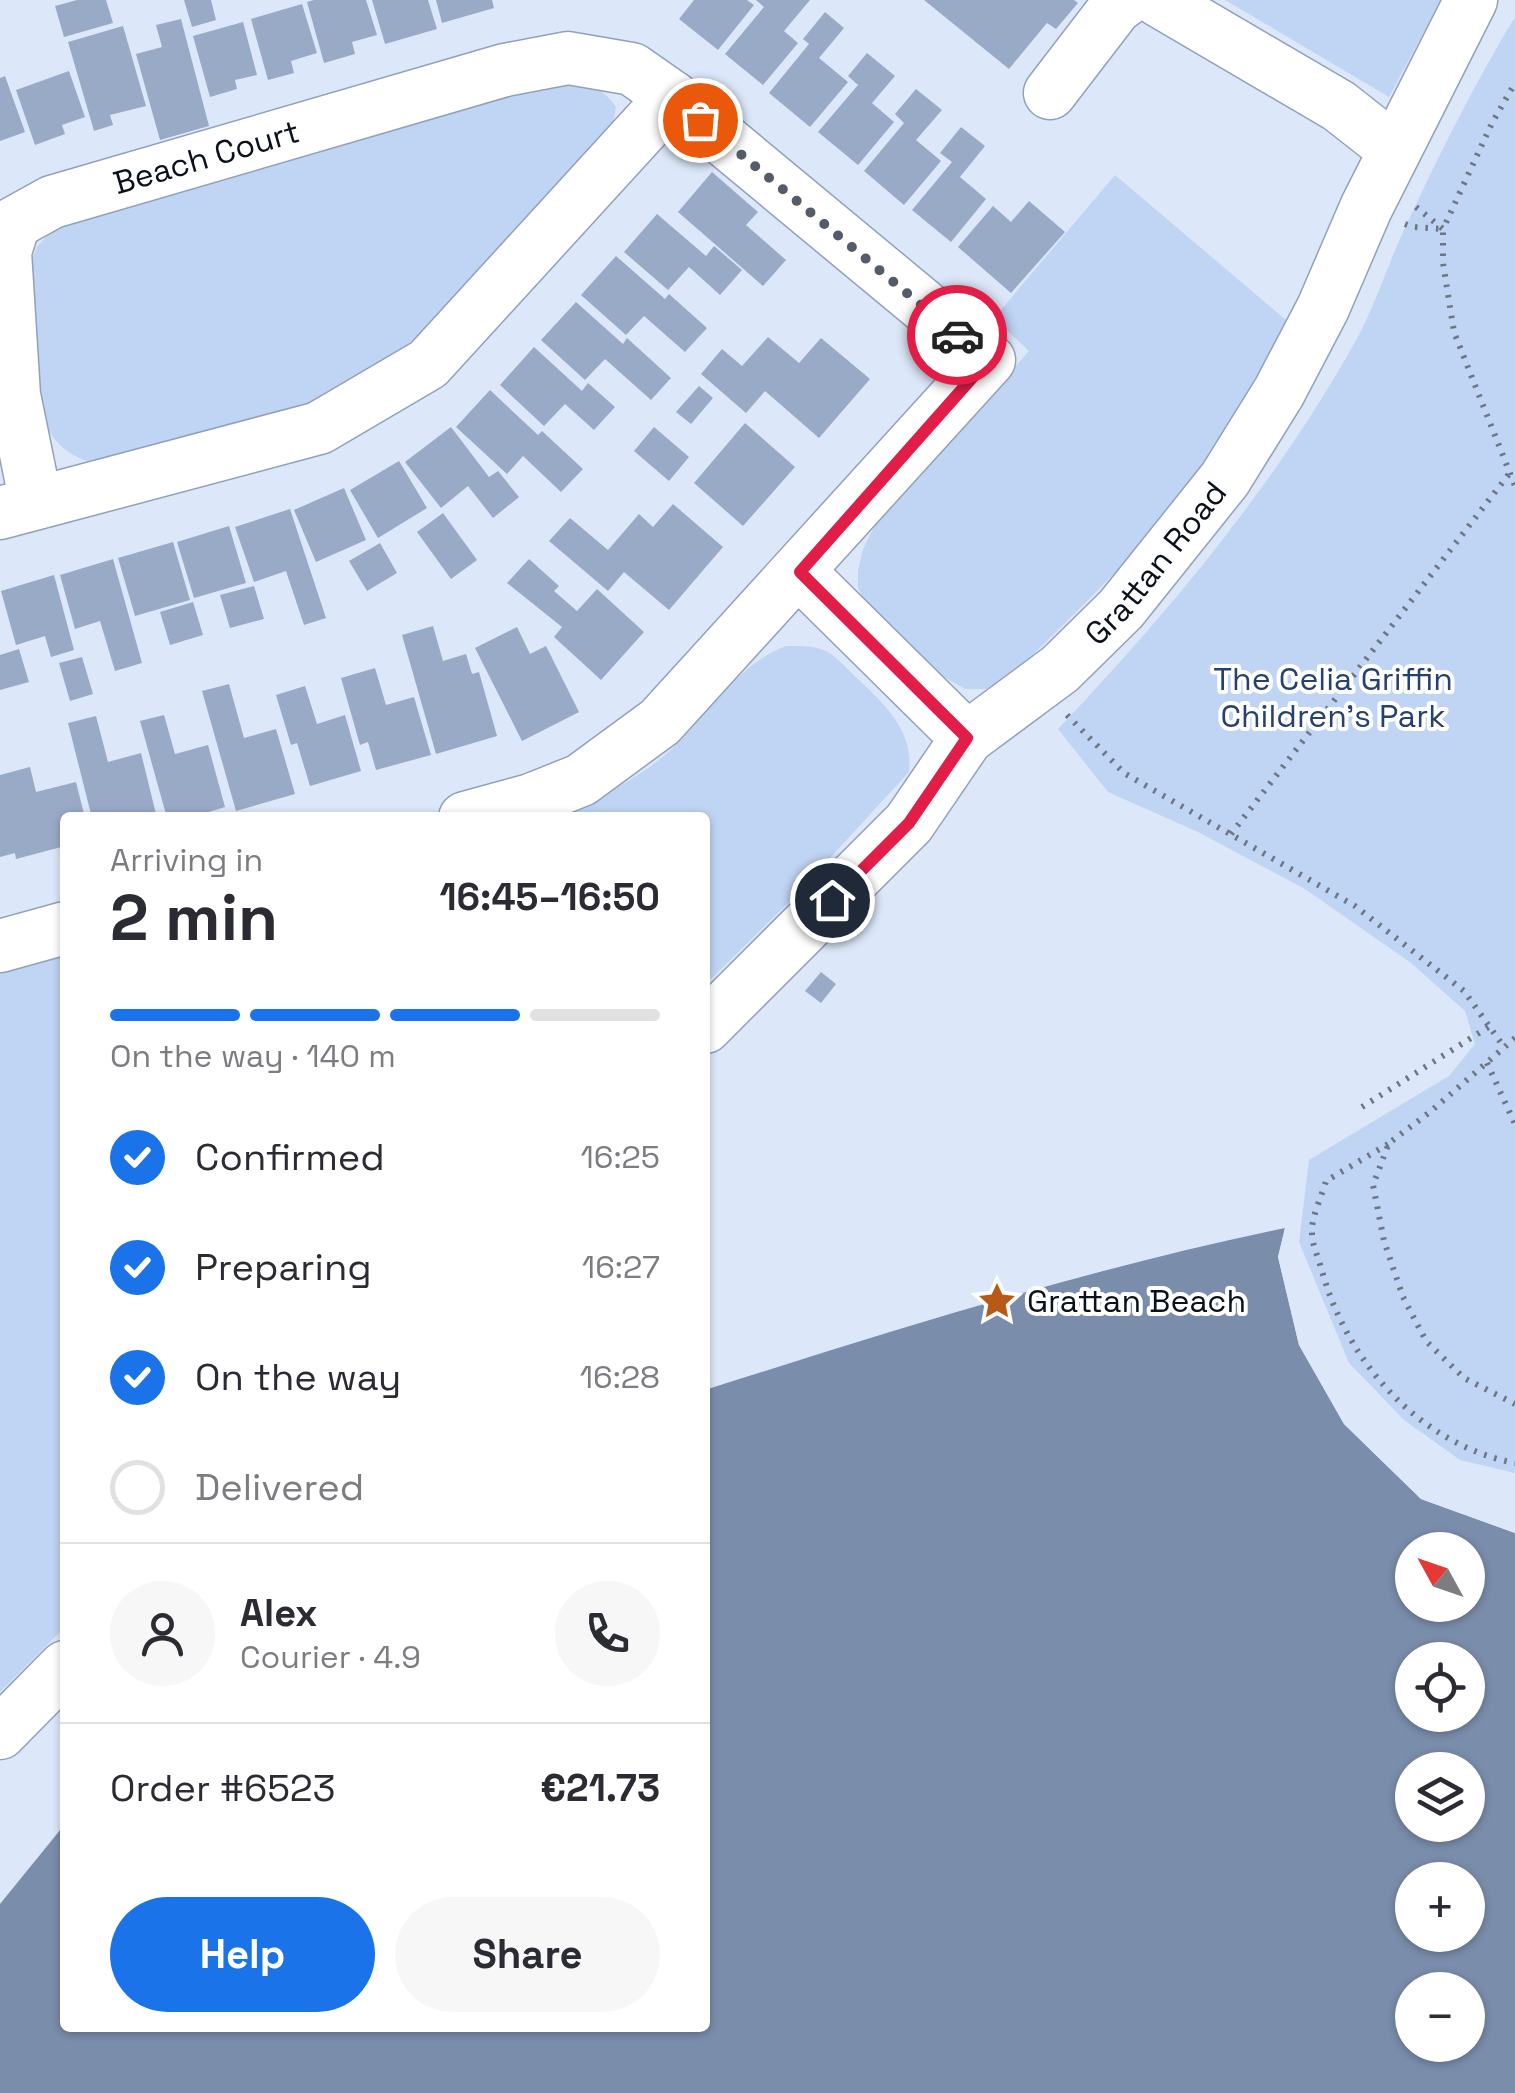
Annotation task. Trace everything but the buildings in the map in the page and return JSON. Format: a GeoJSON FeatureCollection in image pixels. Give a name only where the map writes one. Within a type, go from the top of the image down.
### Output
{"type":"FeatureCollection","features":[{"type":"Feature","properties":{"kind":"street"},"geometry":{"type":"LineString","coordinates":[[1050,93],[1116,6],[1126,0]]}},
{"type":"Feature","properties":{"kind":"street"},"geometry":{"type":"LineString","coordinates":[[1158,0],[1339,106],[1399,175]]}},
{"type":"Feature","properties":{"kind":"street","name":"Grattan Road"},"geometry":{"type":"LineString","coordinates":[[710,1023],[909,823],[967,738],[1060,669],[1120,609],[1225,479],[1280,392],[1399,175],[1471,0]]}},
{"type":"Feature","properties":{"kind":"street","name":"Beach Court"},"geometry":{"type":"LineString","coordinates":[[486,812],[582,780],[660,722],[800,572],[988,360],[672,97],[632,69],[568,58],[505,70],[52,202],[14,223],[5,252],[18,508],[319,428],[428,364],[672,97]]}},
{"type":"Feature","properties":{"kind":"street"},"geometry":{"type":"LineString","coordinates":[[800,572],[967,738]]}},
{"type":"Feature","properties":{"kind":"street"},"geometry":{"type":"LineString","coordinates":[[0,946],[60,929]]}},
{"type":"Feature","properties":{"kind":"street"},"geometry":{"type":"LineString","coordinates":[[0,1733],[60,1672]]}},
{"type":"Feature","properties":{"kind":"path"},"geometry":{"type":"LineString","coordinates":[[1515,83],[1492,122],[1444,229],[1443,263],[1454,332],[1515,486]]}},
{"type":"Feature","properties":{"kind":"path"},"geometry":{"type":"LineString","coordinates":[[1399,175],[1444,229]]}},
{"type":"Feature","properties":{"kind":"path"},"geometry":{"type":"LineString","coordinates":[[1395,219],[1413,228],[1444,229]]}},
{"type":"Feature","properties":{"kind":"path"},"geometry":{"type":"LineString","coordinates":[[1231,834],[1510,474]]}},
{"type":"Feature","properties":{"kind":"path"},"geometry":{"type":"LineString","coordinates":[[1061,709],[1124,773],[1356,906],[1464,991],[1504,1047]]}},
{"type":"Feature","properties":{"kind":"path"},"geometry":{"type":"LineString","coordinates":[[1362,1107],[1490,1026]]}},
{"type":"Feature","properties":{"kind":"path"},"geometry":{"type":"LineString","coordinates":[[1515,1038],[1389,1143],[1326,1181],[1312,1232],[1328,1293],[1370,1373],[1425,1425],[1487,1458],[1515,1464]]}},
{"type":"Feature","properties":{"kind":"path"},"geometry":{"type":"LineString","coordinates":[[1487,1062],[1515,1124]]}},
{"type":"Feature","properties":{"kind":"path"},"geometry":{"type":"LineString","coordinates":[[1389,1143],[1374,1185],[1384,1241],[1403,1298],[1426,1341],[1464,1378],[1515,1404]]}},
{"type":"Feature","properties":{"kind":"green space"},"geometry":{"type":"Polygon","coordinates":[[[1225,0],[1441,0],[1389,97],[1225,0]]]}},
{"type":"Feature","properties":{"kind":"green space","name":"The Celia Griffin Children’s Park"},"geometry":{"type":"Polygon","coordinates":[[[1515,17],[1515,1473],[1460,1460],[1404,1420],[1349,1363],[1299,1242],[1309,1160],[1449,1076],[1475,1044],[1465,1011],[1411,963],[1305,889],[1198,832],[1108,792],[1058,729],[1141,639],[1218,546],[1323,397],[1361,331],[1456,123],[1515,17]]]}},
{"type":"Feature","properties":{"kind":"green space"},"geometry":{"type":"Polygon","coordinates":[[[554,84],[589,87],[603,93],[616,107],[613,123],[422,332],[377,370],[314,406],[111,466],[77,457],[51,434],[44,420],[36,377],[30,263],[37,247],[52,230],[554,84]]]}},
{"type":"Feature","properties":{"kind":"green space"},"geometry":{"type":"Polygon","coordinates":[[[1115,175],[1286,320],[1225,431],[1150,534],[1010,678],[986,689],[965,689],[937,673],[867,606],[858,588],[863,549],[874,527],[1029,351],[994,318],[1115,175]]]}},
{"type":"Feature","properties":{"kind":"green space"},"geometry":{"type":"Polygon","coordinates":[[[786,646],[811,647],[838,660],[895,719],[907,743],[909,772],[794,897],[710,980],[710,812],[559,812],[596,798],[648,768],[677,744],[740,676],[786,646]]]}},
{"type":"Feature","properties":{"kind":"green space"},"geometry":{"type":"Polygon","coordinates":[[[60,952],[60,1632],[0,1692],[0,971],[60,952]]]}},
{"type":"Feature","properties":{"kind":"shaded area"},"geometry":{"type":"Polygon","coordinates":[[[1285,1228],[1278,1257],[1299,1345],[1344,1424],[1421,1499],[1515,1533],[1515,2093],[0,2093],[0,1904],[60,1830],[60,2032],[710,2032],[710,1388],[1138,1262],[1285,1228]]]}},
{"type":"Feature","properties":{"kind":"pier"},"geometry":{"type":"Polygon","coordinates":[[[1289,1227],[1283,1257],[1304,1343],[1348,1421],[1423,1495],[1515,1528],[1515,1533],[1421,1499],[1344,1424],[1299,1345],[1278,1257],[1285,1228],[1289,1227]]]}},
{"type":"Feature","properties":{"kind":"way so far"},"geometry":{"type":"LineString","coordinates":[[700,120],[957,335]]}},
{"type":"Feature","properties":{"kind":"place","name":"Grattan Beach"},"geometry":{"type":"Point","coordinates":[997,1301]}},
{"type":"Feature","properties":{"kind":"route"},"geometry":{"type":"LineString","coordinates":[[832,900],[909,823],[967,738],[800,572],[988,360],[957,335]]}}]}
